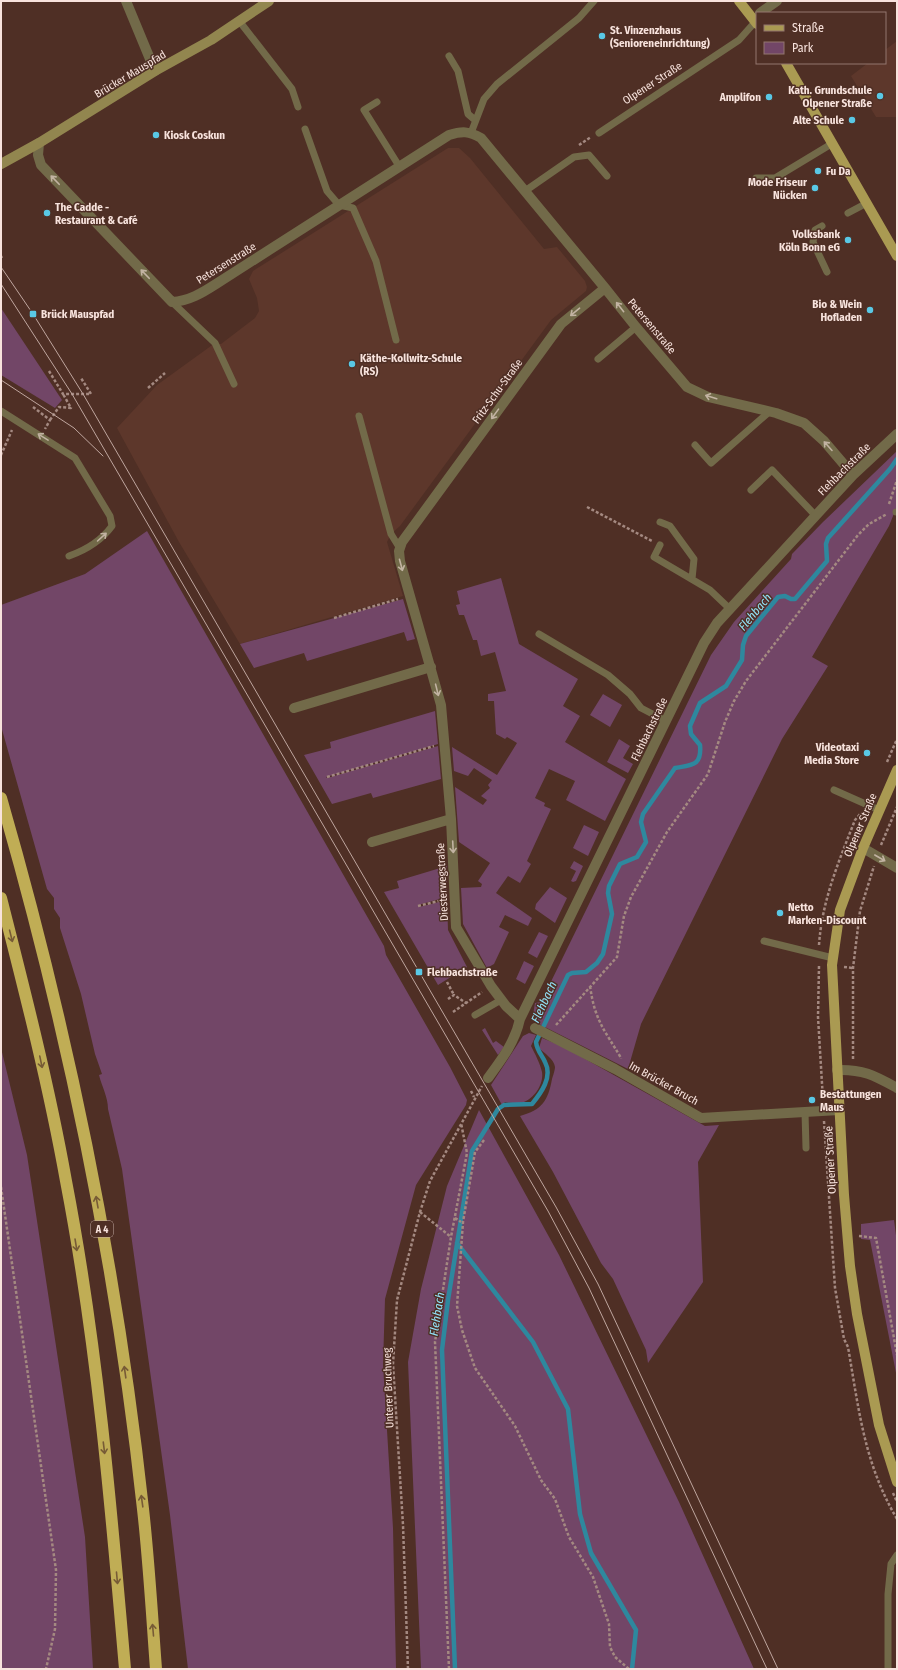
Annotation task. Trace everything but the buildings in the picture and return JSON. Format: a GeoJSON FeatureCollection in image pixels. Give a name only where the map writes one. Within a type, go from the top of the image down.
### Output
{"type":"FeatureCollection","features":[{"type":"Feature","properties":{"kind":"highway","name":"A 4"},"geometry":{"type":"LineString","coordinates":[[1,798],[58,1012],[93,1175],[118,1325],[143,1509],[156,1669]]}},
{"type":"Feature","properties":{"kind":"highway","name":"A 4"},"geometry":{"type":"LineString","coordinates":[[1,898],[31,1017],[66,1182],[90,1331],[112,1515],[125,1669]]}},
{"type":"Feature","properties":{"kind":"main road","name":"Brücker Mauspfad"},"geometry":{"type":"LineString","coordinates":[[1,164],[39,143],[155,71],[240,22],[269,1]]}},
{"type":"Feature","properties":{"kind":"main road"},"geometry":{"type":"LineString","coordinates":[[739,1],[756,18]]}},
{"type":"Feature","properties":{"kind":"main road"},"geometry":{"type":"LineString","coordinates":[[787,64],[897,256]]}},
{"type":"Feature","properties":{"kind":"main road","name":"Olpener Straße"},"geometry":{"type":"LineString","coordinates":[[897,770],[863,848],[840,910],[832,965],[844,1195],[857,1314],[880,1425],[897,1482]]}},
{"type":"Feature","properties":{"kind":"street"},"geometry":{"type":"LineString","coordinates":[[126,1],[155,71]]}},
{"type":"Feature","properties":{"kind":"street"},"geometry":{"type":"LineString","coordinates":[[765,12],[777,1]]}},
{"type":"Feature","properties":{"kind":"street","name":"Petersenstraße"},"geometry":{"type":"LineString","coordinates":[[172,302],[183,301],[202,292],[449,135],[460,131],[471,133],[481,138],[687,387],[708,397],[769,412],[804,424],[824,442],[854,475]]}},
{"type":"Feature","properties":{"kind":"street"},"geometry":{"type":"LineString","coordinates":[[39,143],[38,155],[41,165],[172,302]]}},
{"type":"Feature","properties":{"kind":"street","name":"Fritz-Schu-Straße"},"geometry":{"type":"LineString","coordinates":[[399,548],[561,324],[605,288]]}},
{"type":"Feature","properties":{"kind":"street","name":"Flehbachstraße"},"geometry":{"type":"LineString","coordinates":[[488,1078],[505,1056],[517,1034],[520,1019],[704,643],[717,623],[854,475],[897,434]]}},
{"type":"Feature","properties":{"kind":"street","name":"Diesterwegstraße"},"geometry":{"type":"LineString","coordinates":[[399,548],[400,561],[441,705],[451,819],[456,922],[458,931],[491,986],[501,1000],[520,1019]]}},
{"type":"Feature","properties":{"kind":"street"},"geometry":{"type":"LineString","coordinates":[[294,708],[431,667]]}},
{"type":"Feature","properties":{"kind":"street"},"geometry":{"type":"LineString","coordinates":[[372,842],[451,819]]}},
{"type":"Feature","properties":{"kind":"street"},"geometry":{"type":"LineString","coordinates":[[863,848],[897,868]]}},
{"type":"Feature","properties":{"kind":"street","name":"Im Brücker Bruch"},"geometry":{"type":"LineString","coordinates":[[535,1028],[615,1069],[702,1118],[839,1110]]}},
{"type":"Feature","properties":{"kind":"street"},"geometry":{"type":"LineString","coordinates":[[837,1070],[853,1070],[871,1073],[897,1088]]}},
{"type":"Feature","properties":{"kind":"lane"},"geometry":{"type":"LineString","coordinates":[[471,133],[484,99],[497,84],[579,18],[594,1]]}},
{"type":"Feature","properties":{"kind":"lane","name":"Olpener Straße"},"geometry":{"type":"LineString","coordinates":[[599,133],[739,40],[756,20]]}},
{"type":"Feature","properties":{"kind":"lane"},"geometry":{"type":"LineString","coordinates":[[240,22],[292,89],[298,107]]}},
{"type":"Feature","properties":{"kind":"lane"},"geometry":{"type":"LineString","coordinates":[[449,56],[458,71],[468,114],[475,120]]}},
{"type":"Feature","properties":{"kind":"lane"},"geometry":{"type":"LineString","coordinates":[[377,102],[364,110],[399,166]]}},
{"type":"Feature","properties":{"kind":"lane"},"geometry":{"type":"LineString","coordinates":[[305,129],[327,191],[338,205],[353,208],[376,261],[396,340]]}},
{"type":"Feature","properties":{"kind":"lane"},"geometry":{"type":"LineString","coordinates":[[756,178],[775,178],[833,143]]}},
{"type":"Feature","properties":{"kind":"lane"},"geometry":{"type":"LineString","coordinates":[[525,191],[574,157],[589,154],[607,176]]}},
{"type":"Feature","properties":{"kind":"lane"},"geometry":{"type":"LineString","coordinates":[[848,213],[867,203]]}},
{"type":"Feature","properties":{"kind":"lane"},"geometry":{"type":"LineString","coordinates":[[822,226],[815,230],[813,242],[827,272]]}},
{"type":"Feature","properties":{"kind":"lane"},"geometry":{"type":"LineString","coordinates":[[172,302],[215,343],[234,384]]}},
{"type":"Feature","properties":{"kind":"lane"},"geometry":{"type":"LineString","coordinates":[[598,359],[636,327]]}},
{"type":"Feature","properties":{"kind":"lane"},"geometry":{"type":"LineString","coordinates":[[1,411],[75,458],[110,516],[112,526],[106,534],[86,550],[69,556]]}},
{"type":"Feature","properties":{"kind":"lane"},"geometry":{"type":"LineString","coordinates":[[695,445],[711,463],[769,412]]}},
{"type":"Feature","properties":{"kind":"lane"},"geometry":{"type":"LineString","coordinates":[[359,416],[391,534],[399,548]]}},
{"type":"Feature","properties":{"kind":"lane"},"geometry":{"type":"LineString","coordinates":[[751,490],[772,470],[816,516]]}},
{"type":"Feature","properties":{"kind":"lane"},"geometry":{"type":"LineString","coordinates":[[660,522],[670,526],[694,559],[692,579]]}},
{"type":"Feature","properties":{"kind":"lane"},"geometry":{"type":"LineString","coordinates":[[660,545],[654,557],[710,590],[730,609]]}},
{"type":"Feature","properties":{"kind":"lane"},"geometry":{"type":"LineString","coordinates":[[540,634],[608,675],[630,694],[641,708],[666,721]]}},
{"type":"Feature","properties":{"kind":"lane"},"geometry":{"type":"LineString","coordinates":[[834,790],[879,810]]}},
{"type":"Feature","properties":{"kind":"lane"},"geometry":{"type":"LineString","coordinates":[[764,941],[833,958]]}},
{"type":"Feature","properties":{"kind":"lane"},"geometry":{"type":"LineString","coordinates":[[475,1015],[501,1000]]}},
{"type":"Feature","properties":{"kind":"lane"},"geometry":{"type":"LineString","coordinates":[[805,1112],[806,1148]]}},
{"type":"Feature","properties":{"kind":"lane"},"geometry":{"type":"LineString","coordinates":[[888,1669],[888,1594],[891,1564],[897,1555]]}},
{"type":"Feature","properties":{"kind":"path"},"geometry":{"type":"LineString","coordinates":[[41,436],[59,407],[71,408],[49,371]]}},
{"type":"Feature","properties":{"kind":"path"},"geometry":{"type":"LineString","coordinates":[[148,388],[165,373]]}},
{"type":"Feature","properties":{"kind":"path"},"geometry":{"type":"LineString","coordinates":[[63,394],[91,394],[80,378]]}},
{"type":"Feature","properties":{"kind":"path"},"geometry":{"type":"LineString","coordinates":[[33,407],[50,420]]}},
{"type":"Feature","properties":{"kind":"path"},"geometry":{"type":"LineString","coordinates":[[1,455],[17,421]]}},
{"type":"Feature","properties":{"kind":"path"},"geometry":{"type":"LineString","coordinates":[[889,507],[897,480]]}},
{"type":"Feature","properties":{"kind":"path"},"geometry":{"type":"LineString","coordinates":[[587,507],[660,545]]}},
{"type":"Feature","properties":{"kind":"path"},"geometry":{"type":"LineString","coordinates":[[559,1021],[618,957],[624,916],[631,897],[670,826],[708,774],[725,722],[739,691],[854,540],[869,524],[878,518]]}},
{"type":"Feature","properties":{"kind":"path"},"geometry":{"type":"LineString","coordinates":[[334,618],[410,596]]}},
{"type":"Feature","properties":{"kind":"path"},"geometry":{"type":"LineString","coordinates":[[327,777],[445,743]]}},
{"type":"Feature","properties":{"kind":"path"},"geometry":{"type":"LineString","coordinates":[[418,906],[455,896]]}},
{"type":"Feature","properties":{"kind":"path"},"geometry":{"type":"LineString","coordinates":[[447,982],[454,995],[466,1003]]}},
{"type":"Feature","properties":{"kind":"path"},"geometry":{"type":"LineString","coordinates":[[453,1012],[491,986]]}},
{"type":"Feature","properties":{"kind":"path"},"geometry":{"type":"LineString","coordinates":[[590,986],[593,1004],[598,1020],[622,1058],[615,1069]]}},
{"type":"Feature","properties":{"kind":"path"},"geometry":{"type":"LineString","coordinates":[[448,999],[454,995]]}},
{"type":"Feature","properties":{"kind":"path","name":"Unterer Bruchweg"},"geometry":{"type":"LineString","coordinates":[[408,1669],[403,1525],[394,1364],[397,1300],[420,1212],[430,1181],[470,1109],[474,1098],[471,1091]]}},
{"type":"Feature","properties":{"kind":"path"},"geometry":{"type":"LineString","coordinates":[[449,1669],[435,1342],[451,1237],[467,1154],[461,1123]]}},
{"type":"Feature","properties":{"kind":"path"},"geometry":{"type":"LineString","coordinates":[[484,1140],[475,1152],[463,1222],[457,1306],[462,1330],[475,1368],[515,1426],[541,1480],[555,1498],[569,1536],[593,1577],[609,1624],[610,1647],[615,1657],[629,1669]]}},
{"type":"Feature","properties":{"kind":"path"},"geometry":{"type":"LineString","coordinates":[[1,1187],[56,1570],[55,1629],[46,1669]]}},
{"type":"Feature","properties":{"kind":"path"},"geometry":{"type":"LineString","coordinates":[[420,1212],[451,1237]]}},
{"type":"Feature","properties":{"kind":"path"},"geometry":{"type":"LineString","coordinates":[[455,1218],[461,1222]]}},
{"type":"Feature","properties":{"kind":"shaded area","name":"Kath. Grundschule Olpener Straße"},"geometry":{"type":"Polygon","coordinates":[[[897,41],[897,117],[876,117],[851,76],[867,64],[886,64],[886,49],[897,41]]]}},
{"type":"Feature","properties":{"kind":"shaded area","name":"Käthe-Kollwitz-Schule (RS)"},"geometry":{"type":"Polygon","coordinates":[[[448,148],[459,148],[470,158],[544,249],[557,247],[585,281],[587,287],[586,291],[551,320],[400,526],[391,534],[387,542],[403,596],[240,644],[179,542],[117,428],[157,385],[215,343],[221,344],[255,318],[259,311],[257,298],[249,279],[253,271],[448,148]]]}},
{"type":"Feature","properties":{"kind":"green space"},"geometry":{"type":"Polygon","coordinates":[[[1,308],[62,400],[55,408],[1,375],[1,308]]]}},
{"type":"Feature","properties":{"kind":"green space"},"geometry":{"type":"Polygon","coordinates":[[[897,451],[897,506],[889,526],[812,657],[828,666],[782,739],[641,1024],[628,1069],[537,1023],[533,1015],[535,1003],[541,1002],[711,655],[734,622],[791,559],[792,554],[897,451]]]}},
{"type":"Feature","properties":{"kind":"green space"},"geometry":{"type":"Polygon","coordinates":[[[147,531],[384,946],[386,955],[450,1067],[467,1100],[466,1105],[416,1185],[385,1299],[383,1365],[393,1528],[396,1669],[188,1669],[170,1515],[122,1169],[107,1100],[99,1075],[102,1074],[95,1054],[81,994],[60,928],[60,918],[54,909],[54,898],[47,889],[1,726],[1,605],[85,574],[147,531]]]}},
{"type":"Feature","properties":{"kind":"green space"},"geometry":{"type":"Polygon","coordinates":[[[501,578],[519,644],[578,679],[563,706],[580,716],[565,742],[626,779],[605,821],[566,800],[575,781],[549,769],[535,798],[545,803],[544,806],[551,809],[527,861],[531,864],[520,883],[508,876],[496,893],[532,918],[528,926],[505,915],[499,927],[509,932],[494,964],[487,968],[463,924],[461,888],[481,887],[482,884],[478,881],[490,863],[459,842],[455,787],[483,805],[487,800],[481,796],[490,788],[488,785],[492,780],[474,768],[468,776],[454,771],[452,747],[497,775],[517,743],[507,737],[505,739],[496,734],[494,701],[488,701],[488,694],[506,691],[495,652],[481,656],[477,640],[473,640],[464,615],[459,615],[456,605],[460,604],[457,591],[501,578]]]}},
{"type":"Feature","properties":{"kind":"green space"},"geometry":{"type":"Polygon","coordinates":[[[403,599],[415,639],[407,641],[404,632],[307,661],[304,653],[254,668],[240,644],[403,599]]]}},
{"type":"Feature","properties":{"kind":"green space"},"geometry":{"type":"Polygon","coordinates":[[[603,694],[622,705],[610,727],[590,715],[603,694]]]}},
{"type":"Feature","properties":{"kind":"green space"},"geometry":{"type":"Polygon","coordinates":[[[435,711],[438,744],[326,777],[327,778],[438,746],[441,779],[373,798],[371,793],[332,804],[304,755],[331,748],[330,742],[435,711]]]}},
{"type":"Feature","properties":{"kind":"green space"},"geometry":{"type":"Polygon","coordinates":[[[619,739],[630,746],[623,758],[633,764],[628,773],[607,762],[619,739]]]}},
{"type":"Feature","properties":{"kind":"green space"},"geometry":{"type":"Polygon","coordinates":[[[584,825],[599,832],[588,856],[573,848],[584,825]]]}},
{"type":"Feature","properties":{"kind":"green space"},"geometry":{"type":"Polygon","coordinates":[[[574,861],[583,866],[576,881],[573,882],[571,881],[576,871],[570,868],[574,861]]]}},
{"type":"Feature","properties":{"kind":"green space"},"geometry":{"type":"Polygon","coordinates":[[[447,866],[447,897],[418,905],[419,907],[447,900],[448,930],[467,967],[438,985],[384,892],[399,888],[397,881],[447,866]]]}},
{"type":"Feature","properties":{"kind":"green space"},"geometry":{"type":"Polygon","coordinates":[[[550,887],[567,898],[555,923],[535,909],[536,904],[550,887]]]}},
{"type":"Feature","properties":{"kind":"green space"},"geometry":{"type":"Polygon","coordinates":[[[539,932],[548,936],[537,958],[528,953],[539,932]]]}},
{"type":"Feature","properties":{"kind":"green space"},"geometry":{"type":"Polygon","coordinates":[[[524,961],[534,966],[525,984],[516,979],[524,961]]]}},
{"type":"Feature","properties":{"kind":"green space"},"geometry":{"type":"Polygon","coordinates":[[[485,1028],[493,1043],[496,1041],[504,1047],[498,1055],[482,1030],[485,1028]]]}},
{"type":"Feature","properties":{"kind":"green space"},"geometry":{"type":"Polygon","coordinates":[[[529,1033],[536,1035],[531,1046],[542,1072],[541,1082],[537,1091],[530,1099],[521,1103],[505,1102],[502,1105],[491,1085],[523,1036],[529,1033]]]}},
{"type":"Feature","properties":{"kind":"green space"},"geometry":{"type":"Polygon","coordinates":[[[542,1038],[562,1046],[705,1126],[719,1125],[698,1162],[703,1282],[648,1363],[646,1350],[613,1279],[601,1263],[553,1172],[520,1116],[534,1111],[543,1104],[550,1087],[555,1067],[551,1059],[539,1048],[542,1038]]]}},
{"type":"Feature","properties":{"kind":"green space"},"geometry":{"type":"Polygon","coordinates":[[[1,1048],[27,1155],[85,1537],[93,1669],[1,1669],[1,1048]]]}},
{"type":"Feature","properties":{"kind":"green space"},"geometry":{"type":"Polygon","coordinates":[[[479,1110],[559,1255],[679,1502],[754,1669],[421,1669],[408,1362],[421,1289],[447,1186],[479,1110]]]}},
{"type":"Feature","properties":{"kind":"green space"},"geometry":{"type":"Polygon","coordinates":[[[894,1220],[897,1243],[897,1378],[870,1240],[861,1239],[861,1224],[894,1220]]]}},
{"type":"Feature","properties":{"kind":"waterway","name":"Flehbach"},"geometry":{"type":"LineString","coordinates":[[455,1669],[442,1350],[448,1300],[472,1151],[498,1109],[504,1105],[532,1104],[542,1090],[548,1073],[544,1060],[537,1048],[536,1042],[568,975],[572,973],[586,972],[597,963],[603,954],[612,914],[608,893],[609,886],[620,864],[637,857],[646,842],[641,822],[643,814],[675,768],[691,765],[695,763],[699,757],[700,745],[691,734],[690,726],[700,703],[726,686],[742,660],[743,645],[746,636],[778,597],[785,596],[795,599],[827,561],[826,544],[828,538],[890,469],[897,459]]}},
{"type":"Feature","properties":{"kind":"waterway"},"geometry":{"type":"LineString","coordinates":[[457,1243],[533,1342],[568,1409],[580,1514],[591,1553],[636,1630],[632,1669]]}},
{"type":"Feature","properties":{"kind":"tram line"},"geometry":{"type":"LineString","coordinates":[[1,267],[33,314],[83,394],[556,1207],[598,1284],[778,1669]]}},
{"type":"Feature","properties":{"kind":"tram line"},"geometry":{"type":"LineString","coordinates":[[1,284],[72,394],[548,1211],[589,1288],[767,1669]]}},
{"type":"Feature","properties":{"kind":"tram line"},"geometry":{"type":"LineString","coordinates":[[1,380],[74,428],[103,456]]}},
{"type":"Feature","properties":{"kind":"place","name":"St. Vinzenzhaus (Senioreneinrichtung)"},"geometry":{"type":"Point","coordinates":[602,36]}},
{"type":"Feature","properties":{"kind":"place","name":"Kath. Grundschule Olpener Straße"},"geometry":{"type":"Point","coordinates":[880,96]}},
{"type":"Feature","properties":{"kind":"place","name":"Amplifon"},"geometry":{"type":"Point","coordinates":[769,97]}},
{"type":"Feature","properties":{"kind":"place","name":"Alte Schule"},"geometry":{"type":"Point","coordinates":[852,120]}},
{"type":"Feature","properties":{"kind":"place","name":"Kiosk Coskun"},"geometry":{"type":"Point","coordinates":[156,135]}},
{"type":"Feature","properties":{"kind":"place","name":"Fu Da"},"geometry":{"type":"Point","coordinates":[818,171]}},
{"type":"Feature","properties":{"kind":"place","name":"Mode Friseur Nücken"},"geometry":{"type":"Point","coordinates":[815,188]}},
{"type":"Feature","properties":{"kind":"place","name":"The Cadde - Restaurant & Café"},"geometry":{"type":"Point","coordinates":[47,213]}},
{"type":"Feature","properties":{"kind":"place","name":"Volksbank Köln Bonn eG"},"geometry":{"type":"Point","coordinates":[848,240]}},
{"type":"Feature","properties":{"kind":"place","name":"Bio & Wein Hofladen"},"geometry":{"type":"Point","coordinates":[870,310]}},
{"type":"Feature","properties":{"kind":"place","name":"Brück Mauspfad"},"geometry":{"type":"Point","coordinates":[33,314]}},
{"type":"Feature","properties":{"kind":"place","name":"Käthe-Kollwitz-Schule (RS)"},"geometry":{"type":"Point","coordinates":[352,364]}},
{"type":"Feature","properties":{"kind":"place","name":"Videotaxi Media Store"},"geometry":{"type":"Point","coordinates":[867,753]}},
{"type":"Feature","properties":{"kind":"place","name":"Netto Marken-Discount"},"geometry":{"type":"Point","coordinates":[780,913]}},
{"type":"Feature","properties":{"kind":"place","name":"Flehbachstraße"},"geometry":{"type":"Point","coordinates":[419,972]}},
{"type":"Feature","properties":{"kind":"place","name":"Bestattungen Maus"},"geometry":{"type":"Point","coordinates":[812,1100]}}]}
